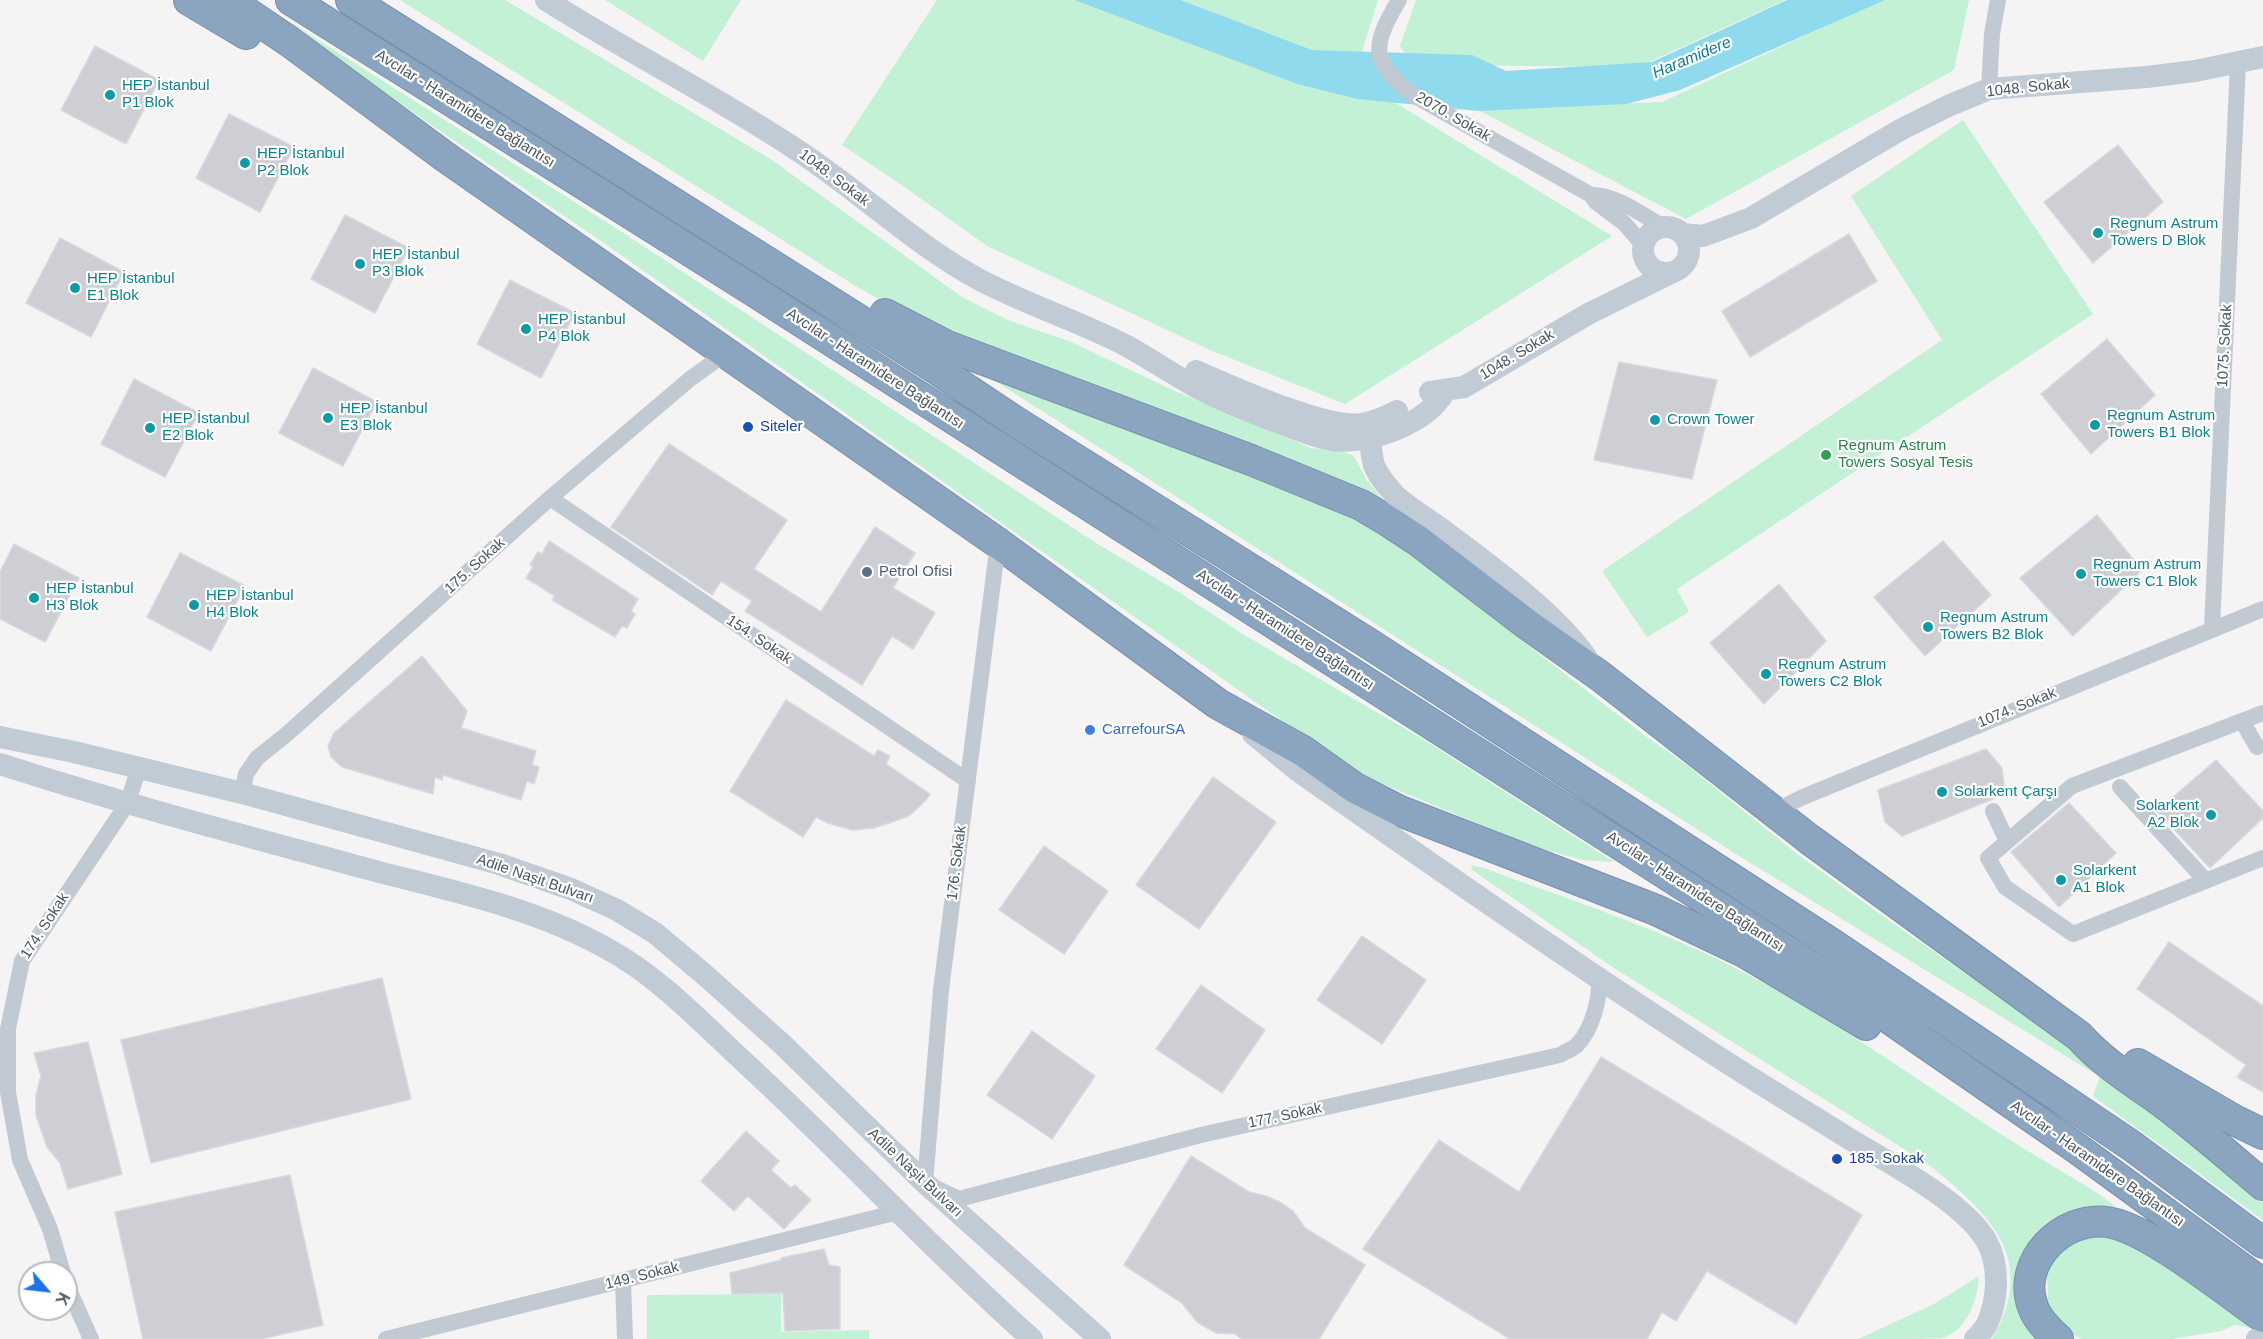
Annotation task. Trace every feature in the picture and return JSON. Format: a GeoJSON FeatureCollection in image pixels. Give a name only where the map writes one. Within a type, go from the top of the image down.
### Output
{"type":"FeatureCollection","features":[{"type":"Feature","properties":{"kind":"highway"},"geometry":{"type":"LineString","coordinates":[[189,0],[444,156]]}},
{"type":"Feature","properties":{"kind":"highway"},"geometry":{"type":"LineString","coordinates":[[228,0],[290,42],[444,156],[998,543],[1218,704],[1303,751],[1355,788],[1400,811],[1656,910],[1744,952],[1925,1059],[1956,1066]]}},
{"type":"Feature","properties":{"kind":"highway","name":"Avcılar - Haramidere Bağlantısı"},"geometry":{"type":"LineString","coordinates":[[291,0],[749,288],[1854,994],[2094,1161],[2263,1284]]}},
{"type":"Feature","properties":{"kind":"highway","name":"Avcılar - Haramidere Bağlantısı"},"geometry":{"type":"LineString","coordinates":[[351,0],[1368,643],[1833,944],[2123,1140],[2263,1242]]}},
{"type":"Feature","properties":{"kind":"highway"},"geometry":{"type":"LineString","coordinates":[[635,179],[661,186],[707,207],[837,287],[924,336],[1251,460],[1361,505],[1417,540],[1520,619],[1600,676],[1773,812],[2079,1036],[2095,1053],[2167,1106],[2263,1185]]}},
{"type":"Feature","properties":{"kind":"highway"},"geometry":{"type":"LineString","coordinates":[[2079,1036],[2119,1052],[2194,1097],[2263,1134]]}},
{"type":"Feature","properties":{"kind":"highway"},"geometry":{"type":"LineString","coordinates":[[2058,1339],[2046,1328],[2033,1307],[2029,1286],[2035,1262],[2047,1244],[2063,1230],[2083,1223],[2105,1222],[2134,1231],[2168,1251],[2263,1317]]}},
{"type":"Feature","properties":{"kind":"main road","name":"1048. Sokak"},"geometry":{"type":"LineString","coordinates":[[546,0],[802,153],[892,222],[953,264],[984,282],[1076,321],[1127,346],[1199,389],[1242,410],[1330,440],[1408,423],[1438,403],[1445,391],[1464,387],[1588,314]]}},
{"type":"Feature","properties":{"kind":"main road","name":"1048. Sokak"},"geometry":{"type":"LineString","coordinates":[[1751,218],[1900,130],[1989,89],[2147,77],[2263,57]]}},
{"type":"Feature","properties":{"kind":"main road"},"geometry":{"type":"LineString","coordinates":[[1588,314],[1624,286],[1637,272],[1648,237],[1655,230],[1703,236],[1751,218]]}},
{"type":"Feature","properties":{"kind":"main road"},"geometry":{"type":"LineString","coordinates":[[1588,314],[1677,270],[1720,244],[1751,218]]}},
{"type":"Feature","properties":{"kind":"main road"},"geometry":{"type":"LineString","coordinates":[[1644,251],[1648,265],[1657,272],[1667,274],[1677,270],[1685,264],[1689,254],[1688,243],[1673,231]]}},
{"type":"Feature","properties":{"kind":"main road"},"geometry":{"type":"LineString","coordinates":[[1365,432],[1375,467],[1397,496],[1476,555],[1559,625],[1600,676]]}},
{"type":"Feature","properties":{"kind":"main road"},"geometry":{"type":"LineString","coordinates":[[1218,704],[1298,771],[1599,979],[1699,1045],[1902,1172],[1944,1200],[1971,1222],[1986,1241],[1994,1262],[1995,1272],[1995,1293],[1986,1326],[1975,1339]]}},
{"type":"Feature","properties":{"kind":"main road","name":"Adile Naşit Bulvarı"},"geometry":{"type":"LineString","coordinates":[[0,736],[242,793],[499,864],[571,889],[607,906],[655,933],[782,1044],[925,1183],[1100,1339]]}},
{"type":"Feature","properties":{"kind":"main road"},"geometry":{"type":"LineString","coordinates":[[0,764],[127,804],[525,911],[607,948],[638,967],[672,994],[830,1142],[898,1212],[1032,1339]]}},
{"type":"Feature","properties":{"kind":"main road"},"geometry":{"type":"LineString","coordinates":[[755,1072],[782,1044]]}},
{"type":"Feature","properties":{"kind":"main road"},"geometry":{"type":"LineString","coordinates":[[898,1212],[925,1183]]}},
{"type":"Feature","properties":{"kind":"main road"},"geometry":{"type":"LineString","coordinates":[[2257,1339],[2263,1338]]}},
{"type":"Feature","properties":{"kind":"street","name":"2070. Sokak"},"geometry":{"type":"LineString","coordinates":[[1399,0],[1379,42],[1379,59],[1397,83],[1415,96],[1591,195]]}},
{"type":"Feature","properties":{"kind":"street"},"geometry":{"type":"LineString","coordinates":[[1989,89],[1992,34],[1998,0]]}},
{"type":"Feature","properties":{"kind":"street","name":"1075. Sokak"},"geometry":{"type":"LineString","coordinates":[[2212,628],[2238,63]]}},
{"type":"Feature","properties":{"kind":"street"},"geometry":{"type":"LineString","coordinates":[[1591,195],[1601,195],[1618,202],[1673,231]]}},
{"type":"Feature","properties":{"kind":"street"},"geometry":{"type":"LineString","coordinates":[[1591,195],[1596,202],[1624,223],[1644,251]]}},
{"type":"Feature","properties":{"kind":"street","name":"175. Sokak"},"geometry":{"type":"LineString","coordinates":[[242,793],[246,774],[257,758],[550,498],[690,379],[726,353]]}},
{"type":"Feature","properties":{"kind":"street","name":"154. Sokak"},"geometry":{"type":"LineString","coordinates":[[550,498],[968,781]]}},
{"type":"Feature","properties":{"kind":"street","name":"176. Sokak"},"geometry":{"type":"LineString","coordinates":[[925,1183],[941,990],[998,543]]}},
{"type":"Feature","properties":{"kind":"street","name":"1074. Sokak"},"geometry":{"type":"LineString","coordinates":[[1773,812],[1803,796],[2263,609]]}},
{"type":"Feature","properties":{"kind":"street"},"geometry":{"type":"LineString","coordinates":[[2263,712],[2072,786],[1988,858],[2005,887],[2073,934],[2263,858]]}},
{"type":"Feature","properties":{"kind":"street"},"geometry":{"type":"LineString","coordinates":[[2242,721],[2260,746],[2263,763]]}},
{"type":"Feature","properties":{"kind":"street"},"geometry":{"type":"LineString","coordinates":[[2120,788],[2150,755]]}},
{"type":"Feature","properties":{"kind":"street","name":"174. Sokak"},"geometry":{"type":"LineString","coordinates":[[59,1261],[50,1229],[20,1160],[8,1092],[8,1029],[22,961],[127,804],[139,768]]}},
{"type":"Feature","properties":{"kind":"street"},"geometry":{"type":"LineString","coordinates":[[2106,772],[2206,881]]}},
{"type":"Feature","properties":{"kind":"street"},"geometry":{"type":"LineString","coordinates":[[1993,812],[2007,841]]}},
{"type":"Feature","properties":{"kind":"street","name":"177. Sokak"},"geometry":{"type":"LineString","coordinates":[[925,1183],[959,1199],[1201,1135],[1560,1055],[1577,1046],[1592,1020],[1600,995],[1599,979]]}},
{"type":"Feature","properties":{"kind":"street","name":"149. Sokak"},"geometry":{"type":"LineString","coordinates":[[386,1339],[898,1212]]}},
{"type":"Feature","properties":{"kind":"street"},"geometry":{"type":"LineString","coordinates":[[623,1281],[625,1339]]}},
{"type":"Feature","properties":{"kind":"street"},"geometry":{"type":"LineString","coordinates":[[78,1310],[91,1339]]}},
{"type":"Feature","properties":{"kind":"green space"},"geometry":{"type":"Polygon","coordinates":[[[400,0],[505,0],[772,160],[962,297],[1010,321],[1069,341],[1177,392],[1311,448],[1344,452],[1354,456],[1366,479],[1389,507],[923,325],[854,285],[400,0]]]}},
{"type":"Feature","properties":{"kind":"green space"},"geometry":{"type":"Polygon","coordinates":[[[605,0],[741,0],[703,61],[605,0]]]}},
{"type":"Feature","properties":{"kind":"green space"},"geometry":{"type":"Polygon","coordinates":[[[937,0],[1074,0],[1297,84],[1357,99],[1394,102],[1612,236],[1345,404],[1210,350],[987,246],[842,145],[937,0]]]}},
{"type":"Feature","properties":{"kind":"green space"},"geometry":{"type":"Polygon","coordinates":[[[1181,0],[1378,0],[1362,52],[1312,50],[1181,0]]]}},
{"type":"Feature","properties":{"kind":"green space"},"geometry":{"type":"Polygon","coordinates":[[[1416,0],[1785,0],[1638,67],[1412,65],[1400,46],[1416,0]]]}},
{"type":"Feature","properties":{"kind":"green space"},"geometry":{"type":"Polygon","coordinates":[[[1882,0],[1969,0],[1954,70],[1686,219],[1474,108],[1662,102],[1882,0]]]}},
{"type":"Feature","properties":{"kind":"green space"},"geometry":{"type":"Polygon","coordinates":[[[251,1],[269,9],[622,232],[1096,543],[1177,591],[1241,633],[1426,741],[1614,862],[1582,860],[1532,846],[1371,779],[1315,744],[621,255],[251,1]]]}},
{"type":"Feature","properties":{"kind":"green space","name":"Regnum Astrum Towers Sosyal Tesis"},"geometry":{"type":"Polygon","coordinates":[[[1963,120],[2093,314],[1677,589],[1689,612],[1647,637],[1602,571],[1942,340],[1851,196],[1963,120]]]}},
{"type":"Feature","properties":{"kind":"green space"},"geometry":{"type":"Polygon","coordinates":[[[992,379],[1073,404],[1331,504],[1384,534],[1644,735],[1688,766],[1796,853],[2130,1088],[2263,1203],[2263,1220],[2093,1096],[2100,1077],[1739,856],[992,379]]]}},
{"type":"Feature","properties":{"kind":"green space"},"geometry":{"type":"Polygon","coordinates":[[[1471,865],[1628,921],[1747,974],[1850,1034],[1997,1132],[2102,1196],[2118,1209],[2111,1208],[2043,1235],[2044,1339],[1992,1339],[2005,1310],[2011,1284],[2009,1261],[2000,1240],[1987,1220],[1950,1182],[1928,1164],[1614,968],[1472,870],[1471,865]]]}},
{"type":"Feature","properties":{"kind":"green space"},"geometry":{"type":"Polygon","coordinates":[[[2081,1235],[2124,1237],[2257,1329],[2235,1325],[2221,1331],[2171,1339],[2082,1339],[2062,1329],[2048,1304],[2047,1270],[2057,1253],[2081,1235]]]}},
{"type":"Feature","properties":{"kind":"green space"},"geometry":{"type":"Polygon","coordinates":[[[1979,1276],[1970,1313],[1959,1328],[1951,1334],[1943,1338],[1858,1339],[1934,1304],[1979,1276]]]}},
{"type":"Feature","properties":{"kind":"green space"},"geometry":{"type":"Polygon","coordinates":[[[781,1294],[781,1332],[869,1330],[869,1339],[647,1339],[647,1295],[781,1294]]]}},
{"type":"Feature","properties":{"kind":"water","name":"Haramidere"},"geometry":{"type":"Polygon","coordinates":[[[1074,0],[1181,0],[1312,50],[1472,55],[1506,71],[1652,62],[1787,0],[1885,0],[1680,90],[1626,104],[1479,111],[1357,99],[1297,84],[1074,0]]]}},
{"type":"Feature","properties":{"kind":"building","name":"HEP İstanbul P1 Blok"},"geometry":{"type":"Polygon","coordinates":[[[95,46],[159,80],[126,144],[61,110],[95,46]]]}},
{"type":"Feature","properties":{"kind":"building","name":"HEP İstanbul P2 Blok"},"geometry":{"type":"Polygon","coordinates":[[[229,114],[294,147],[260,212],[196,178],[229,114]]]}},
{"type":"Feature","properties":{"kind":"building","name":"Regnum Astrum Towers D Blok"},"geometry":{"type":"Polygon","coordinates":[[[2118,145],[2163,202],[2093,263],[2044,202],[2118,145]]]}},
{"type":"Feature","properties":{"kind":"building","name":"HEP İstanbul P3 Blok"},"geometry":{"type":"Polygon","coordinates":[[[345,215],[409,248],[375,313],[311,279],[345,215]]]}},
{"type":"Feature","properties":{"kind":"building"},"geometry":{"type":"Polygon","coordinates":[[[1849,234],[1877,281],[1750,357],[1722,311],[1849,234]]]}},
{"type":"Feature","properties":{"kind":"building","name":"HEP İstanbul E1 Blok"},"geometry":{"type":"Polygon","coordinates":[[[60,238],[124,272],[91,337],[26,303],[60,238]]]}},
{"type":"Feature","properties":{"kind":"building","name":"HEP İstanbul P4 Blok"},"geometry":{"type":"Polygon","coordinates":[[[510,280],[575,313],[541,378],[477,344],[510,280]]]}},
{"type":"Feature","properties":{"kind":"building","name":"Regnum Astrum Towers B1 Blok"},"geometry":{"type":"Polygon","coordinates":[[[2107,339],[2155,395],[2091,454],[2041,394],[2107,339]]]}},
{"type":"Feature","properties":{"kind":"building","name":"Crown Tower"},"geometry":{"type":"Polygon","coordinates":[[[1619,362],[1717,380],[1692,479],[1594,460],[1619,362]]]}},
{"type":"Feature","properties":{"kind":"building","name":"HEP İstanbul E3 Blok"},"geometry":{"type":"Polygon","coordinates":[[[313,368],[377,402],[343,466],[279,433],[313,368]]]}},
{"type":"Feature","properties":{"kind":"building","name":"HEP İstanbul E2 Blok"},"geometry":{"type":"Polygon","coordinates":[[[134,379],[199,413],[165,477],[101,444],[134,379]]]}},
{"type":"Feature","properties":{"kind":"building"},"geometry":{"type":"Polygon","coordinates":[[[669,444],[787,520],[754,569],[821,612],[875,527],[915,553],[893,588],[935,613],[913,649],[892,636],[862,685],[745,611],[752,601],[721,581],[712,595],[611,527],[669,444]]]}},
{"type":"Feature","properties":{"kind":"building","name":"Regnum Astrum Towers C1 Blok"},"geometry":{"type":"Polygon","coordinates":[[[2097,515],[2142,570],[2073,636],[2020,578],[2097,515]]]}},
{"type":"Feature","properties":{"kind":"building"},"geometry":{"type":"Polygon","coordinates":[[[549,541],[638,599],[631,611],[635,614],[627,628],[622,626],[615,637],[552,600],[555,596],[526,578],[533,567],[530,565],[538,552],[542,554],[549,541]]]}},
{"type":"Feature","properties":{"kind":"building","name":"Regnum Astrum Towers B2 Blok"},"geometry":{"type":"Polygon","coordinates":[[[1943,541],[1991,595],[1925,656],[1874,597],[1943,541]]]}},
{"type":"Feature","properties":{"kind":"building","name":"HEP İstanbul H3 Blok"},"geometry":{"type":"Polygon","coordinates":[[[14,544],[79,578],[45,642],[0,619],[0,572],[14,544]]]}},
{"type":"Feature","properties":{"kind":"building","name":"HEP İstanbul H4 Blok"},"geometry":{"type":"Polygon","coordinates":[[[180,553],[245,586],[211,651],[147,617],[180,553]]]}},
{"type":"Feature","properties":{"kind":"building","name":"Regnum Astrum Towers C2 Blok"},"geometry":{"type":"Polygon","coordinates":[[[1779,584],[1826,641],[1764,704],[1710,643],[1779,584]]]}},
{"type":"Feature","properties":{"kind":"building"},"geometry":{"type":"Polygon","coordinates":[[[422,656],[467,711],[461,728],[536,751],[532,765],[539,767],[534,784],[527,781],[521,800],[443,775],[442,780],[435,777],[433,794],[342,767],[331,757],[328,746],[334,733],[422,656]]]}},
{"type":"Feature","properties":{"kind":"building"},"geometry":{"type":"Polygon","coordinates":[[[786,700],[874,756],[878,750],[890,756],[886,764],[930,794],[926,800],[909,816],[874,828],[852,830],[816,817],[803,837],[730,791],[786,700]]]}},
{"type":"Feature","properties":{"kind":"building","name":"Solarkent Çarşı"},"geometry":{"type":"Polygon","coordinates":[[[1986,749],[2002,768],[2005,794],[1902,836],[1885,822],[1878,790],[1986,749]]]}},
{"type":"Feature","properties":{"kind":"building","name":"Solarkent A2 Blok"},"geometry":{"type":"Polygon","coordinates":[[[2216,760],[2263,811],[2263,818],[2210,868],[2157,811],[2216,760]]]}},
{"type":"Feature","properties":{"kind":"building"},"geometry":{"type":"Polygon","coordinates":[[[1213,777],[1276,822],[1199,929],[1136,885],[1213,777]]]}},
{"type":"Feature","properties":{"kind":"building","name":"Solarkent A1 Blok"},"geometry":{"type":"Polygon","coordinates":[[[2069,803],[2116,853],[2059,907],[2011,852],[2069,803]]]}},
{"type":"Feature","properties":{"kind":"building"},"geometry":{"type":"Polygon","coordinates":[[[1044,846],[1108,891],[1064,954],[999,910],[1044,846]]]}},
{"type":"Feature","properties":{"kind":"building"},"geometry":{"type":"Polygon","coordinates":[[[1362,936],[1426,980],[1382,1044],[1317,1000],[1362,936]]]}},
{"type":"Feature","properties":{"kind":"building"},"geometry":{"type":"Polygon","coordinates":[[[2169,942],[2263,1006],[2263,1092],[2237,1077],[2246,1065],[2137,989],[2169,942]]]}},
{"type":"Feature","properties":{"kind":"building"},"geometry":{"type":"Polygon","coordinates":[[[382,978],[411,1099],[151,1163],[121,1040],[382,978]]]}},
{"type":"Feature","properties":{"kind":"building"},"geometry":{"type":"Polygon","coordinates":[[[1201,985],[1265,1030],[1222,1093],[1156,1049],[1201,985]]]}},
{"type":"Feature","properties":{"kind":"building"},"geometry":{"type":"Polygon","coordinates":[[[1032,1031],[1095,1076],[1052,1139],[987,1095],[1032,1031]]]}},
{"type":"Feature","properties":{"kind":"building"},"geometry":{"type":"Polygon","coordinates":[[[88,1042],[122,1174],[68,1189],[60,1163],[47,1147],[36,1115],[36,1095],[41,1076],[34,1053],[88,1042]]]}},
{"type":"Feature","properties":{"kind":"building"},"geometry":{"type":"Polygon","coordinates":[[[1601,1057],[1862,1215],[1796,1324],[1707,1271],[1676,1321],[1662,1312],[1647,1339],[1510,1339],[1363,1249],[1439,1140],[1519,1192],[1601,1057]]]}},
{"type":"Feature","properties":{"kind":"building"},"geometry":{"type":"Polygon","coordinates":[[[746,1131],[779,1161],[771,1170],[791,1188],[795,1185],[811,1200],[784,1229],[748,1196],[734,1211],[701,1181],[746,1131]]]}},
{"type":"Feature","properties":{"kind":"building"},"geometry":{"type":"Polygon","coordinates":[[[1191,1156],[1249,1192],[1280,1202],[1293,1211],[1305,1228],[1365,1265],[1319,1339],[1242,1339],[1235,1334],[1216,1333],[1197,1322],[1182,1303],[1124,1265],[1191,1156]]]}},
{"type":"Feature","properties":{"kind":"building"},"geometry":{"type":"Polygon","coordinates":[[[290,1175],[323,1325],[261,1339],[143,1339],[115,1212],[290,1175]]]}},
{"type":"Feature","properties":{"kind":"building"},"geometry":{"type":"Polygon","coordinates":[[[824,1249],[829,1265],[840,1267],[840,1329],[785,1331],[783,1293],[732,1294],[730,1273],[781,1260],[781,1258],[824,1249]]]}},
{"type":"Feature","properties":{"kind":"place","name":"HEP İstanbul P1 Blok"},"geometry":{"type":"Point","coordinates":[110,95]}},
{"type":"Feature","properties":{"kind":"place","name":"HEP İstanbul P2 Blok"},"geometry":{"type":"Point","coordinates":[245,163]}},
{"type":"Feature","properties":{"kind":"place","name":"Regnum Astrum Towers D Blok"},"geometry":{"type":"Point","coordinates":[2098,233]}},
{"type":"Feature","properties":{"kind":"place","name":"HEP İstanbul P3 Blok"},"geometry":{"type":"Point","coordinates":[360,264]}},
{"type":"Feature","properties":{"kind":"place","name":"HEP İstanbul E1 Blok"},"geometry":{"type":"Point","coordinates":[75,288]}},
{"type":"Feature","properties":{"kind":"place","name":"HEP İstanbul P4 Blok"},"geometry":{"type":"Point","coordinates":[526,329]}},
{"type":"Feature","properties":{"kind":"place","name":"HEP İstanbul E3 Blok"},"geometry":{"type":"Point","coordinates":[328,418]}},
{"type":"Feature","properties":{"kind":"place","name":"Crown Tower"},"geometry":{"type":"Point","coordinates":[1655,420]}},
{"type":"Feature","properties":{"kind":"place","name":"Regnum Astrum Towers B1 Blok"},"geometry":{"type":"Point","coordinates":[2095,425]}},
{"type":"Feature","properties":{"kind":"place","name":"Siteler"},"geometry":{"type":"Point","coordinates":[748,427]}},
{"type":"Feature","properties":{"kind":"place","name":"HEP İstanbul E2 Blok"},"geometry":{"type":"Point","coordinates":[150,428]}},
{"type":"Feature","properties":{"kind":"place","name":"Regnum Astrum Towers Sosyal Tesis"},"geometry":{"type":"Point","coordinates":[1826,455]}},
{"type":"Feature","properties":{"kind":"place","name":"Petrol Ofisi"},"geometry":{"type":"Point","coordinates":[867,572]}},
{"type":"Feature","properties":{"kind":"place","name":"Regnum Astrum Towers C1 Blok"},"geometry":{"type":"Point","coordinates":[2081,574]}},
{"type":"Feature","properties":{"kind":"place","name":"HEP İstanbul H3 Blok"},"geometry":{"type":"Point","coordinates":[34,598]}},
{"type":"Feature","properties":{"kind":"place","name":"HEP İstanbul H4 Blok"},"geometry":{"type":"Point","coordinates":[194,605]}},
{"type":"Feature","properties":{"kind":"place","name":"Regnum Astrum Towers B2 Blok"},"geometry":{"type":"Point","coordinates":[1928,627]}},
{"type":"Feature","properties":{"kind":"place","name":"Regnum Astrum Towers C2 Blok"},"geometry":{"type":"Point","coordinates":[1766,674]}},
{"type":"Feature","properties":{"kind":"place","name":"CarrefourSA"},"geometry":{"type":"Point","coordinates":[1090,730]}},
{"type":"Feature","properties":{"kind":"place","name":"Solarkent Çarşı"},"geometry":{"type":"Point","coordinates":[1942,792]}},
{"type":"Feature","properties":{"kind":"place","name":"Solarkent A2 Blok"},"geometry":{"type":"Point","coordinates":[2211,815]}},
{"type":"Feature","properties":{"kind":"place","name":"Solarkent A1 Blok"},"geometry":{"type":"Point","coordinates":[2061,880]}},
{"type":"Feature","properties":{"kind":"place","name":"185. Sokak"},"geometry":{"type":"Point","coordinates":[1837,1159]}}]}
